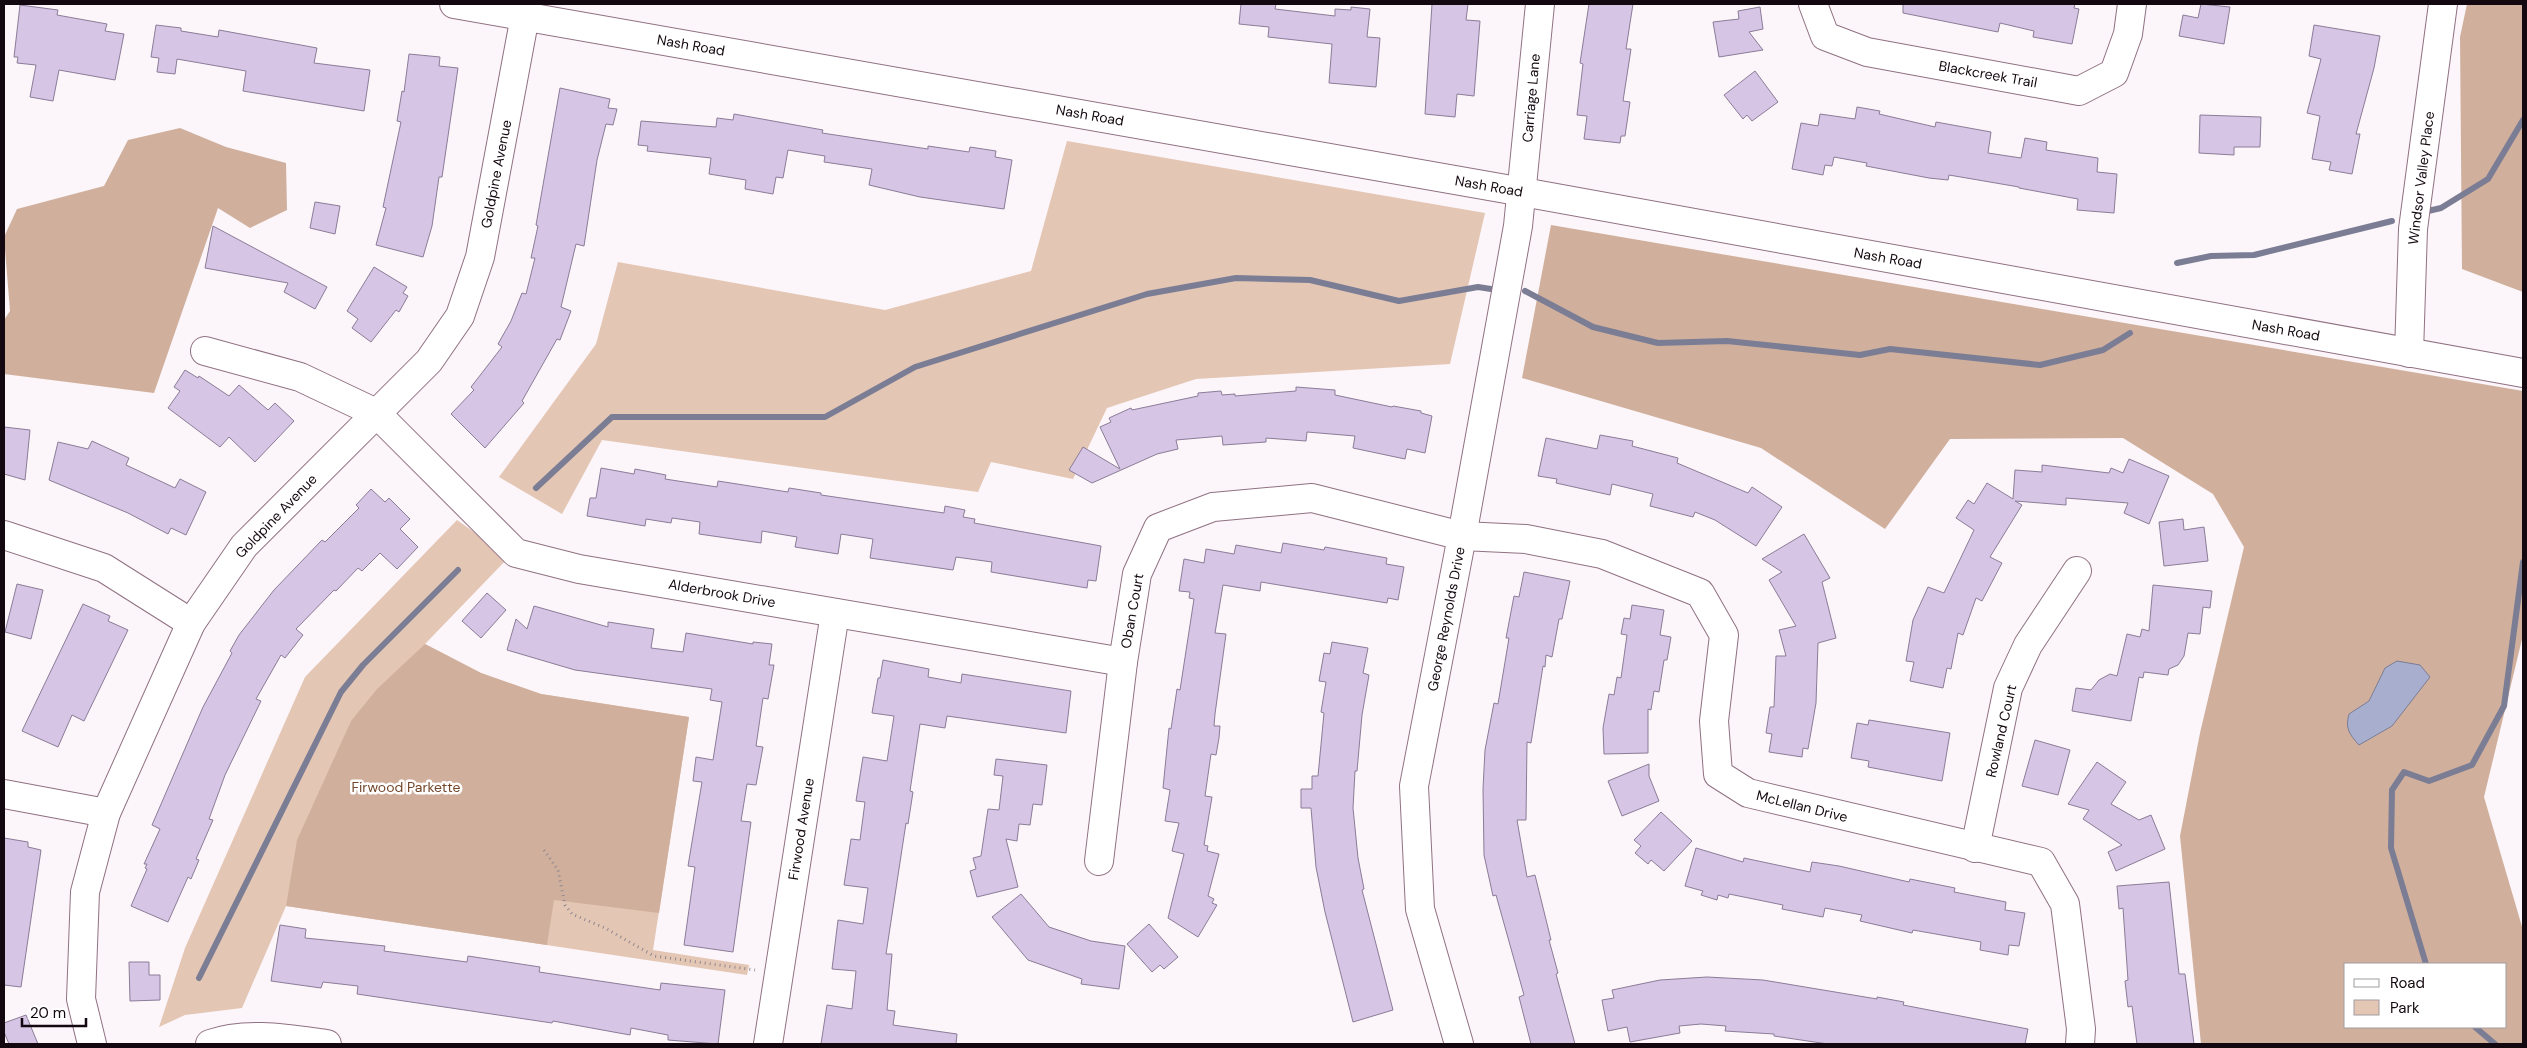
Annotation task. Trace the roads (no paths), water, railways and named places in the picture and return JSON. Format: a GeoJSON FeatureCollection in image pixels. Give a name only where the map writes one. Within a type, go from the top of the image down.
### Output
{"type":"FeatureCollection","features":[{"type":"Feature","properties":{"kind":"street","name":"Nash Road"},"geometry":{"type":"LineString","coordinates":[[454,4],[532,10],[2523,374]]}},
{"type":"Feature","properties":{"kind":"street","name":"Carriage Lane"},"geometry":{"type":"LineString","coordinates":[[1523,192],[1540,4]]}},
{"type":"Feature","properties":{"kind":"street","name":"Blackcreek Trail"},"geometry":{"type":"LineString","coordinates":[[1813,4],[1825,36],[1867,52],[2079,90],[2114,73],[2128,34],[2132,4]]}},
{"type":"Feature","properties":{"kind":"street","name":"Windsor Valley Place"},"geometry":{"type":"LineString","coordinates":[[2409,352],[2413,229],[2443,4]]}},
{"type":"Feature","properties":{"kind":"street","name":"Goldpine Avenue"},"geometry":{"type":"LineString","coordinates":[[92,1044],[81,999],[85,892],[106,813],[191,623],[244,546],[429,361],[460,316],[480,257],[532,10]]}},
{"type":"Feature","properties":{"kind":"street","name":"George Reynolds Drive"},"geometry":{"type":"LineString","coordinates":[[1459,1044],[1420,909],[1414,786],[1462,536],[1523,192]]}},
{"type":"Feature","properties":{"kind":"street","name":"Alderbrook Drive"},"geometry":{"type":"LineString","coordinates":[[205,350],[300,377],[376,413],[516,553],[579,568],[1123,662]]}},
{"type":"Feature","properties":{"kind":"street","name":"Oban Court"},"geometry":{"type":"LineString","coordinates":[[1099,860],[1123,662],[1137,574],[1158,528],[1213,507],[1312,498],[1462,536]]}},
{"type":"Feature","properties":{"kind":"street"},"geometry":{"type":"LineString","coordinates":[[4,535],[104,568],[191,623]]}},
{"type":"Feature","properties":{"kind":"street","name":"McLellan Drive"},"geometry":{"type":"LineString","coordinates":[[1462,536],[1526,539],[1602,554],[1700,593],[1724,635],[1714,721],[1718,774],[1748,793],[1975,848],[2041,862],[2065,904],[2081,1029],[2080,1044]]}},
{"type":"Feature","properties":{"kind":"street","name":"Rowland Court"},"geometry":{"type":"LineString","coordinates":[[1975,848],[2008,688],[2028,644],[2077,571]]}},
{"type":"Feature","properties":{"kind":"street","name":"Firwood Avenue"},"geometry":{"type":"LineString","coordinates":[[768,1044],[835,613]]}},
{"type":"Feature","properties":{"kind":"street"},"geometry":{"type":"LineString","coordinates":[[4,794],[106,813]]}},
{"type":"Feature","properties":{"kind":"street"},"geometry":{"type":"LineString","coordinates":[[210,1044],[226,1038],[286,1038],[328,1044]]}},
{"type":"Feature","properties":{"kind":"water"},"geometry":{"type":"Polygon","coordinates":[[[2397,661],[2420,665],[2430,677],[2392,726],[2359,745],[2349,731],[2347,723],[2349,714],[2369,701],[2385,668],[2397,661]]]}},
{"type":"Feature","properties":{"kind":"waterway"},"geometry":{"type":"LineString","coordinates":[[2428,211],[2441,208],[2488,179],[2523,120]]}},
{"type":"Feature","properties":{"kind":"waterway"},"geometry":{"type":"LineString","coordinates":[[2177,263],[2211,256],[2254,255],[2392,221]]}},
{"type":"Feature","properties":{"kind":"waterway"},"geometry":{"type":"LineString","coordinates":[[536,488],[612,417],[825,417],[915,367],[1147,294],[1236,278],[1310,280],[1399,301],[1478,287],[1491,289]]}},
{"type":"Feature","properties":{"kind":"waterway"},"geometry":{"type":"LineString","coordinates":[[1525,291],[1593,327],[1658,343],[1727,341],[1860,355],[1890,349],[2040,365],[2103,350],[2130,333]]}},
{"type":"Feature","properties":{"kind":"waterway"},"geometry":{"type":"LineString","coordinates":[[2426,963],[2391,848],[2392,790],[2404,772],[2429,781],[2472,765],[2504,706],[2523,562]]}},
{"type":"Feature","properties":{"kind":"waterway"},"geometry":{"type":"LineString","coordinates":[[199,978],[341,692],[363,665],[458,570]]}},
{"type":"Feature","properties":{"kind":"waterway"},"geometry":{"type":"LineString","coordinates":[[2476,1028],[2495,1044]]}},
{"type":"Feature","properties":{"kind":"park label","name":"Firwood Parkette"},"geometry":{"type":"Point","coordinates":[406,787]}}]}
